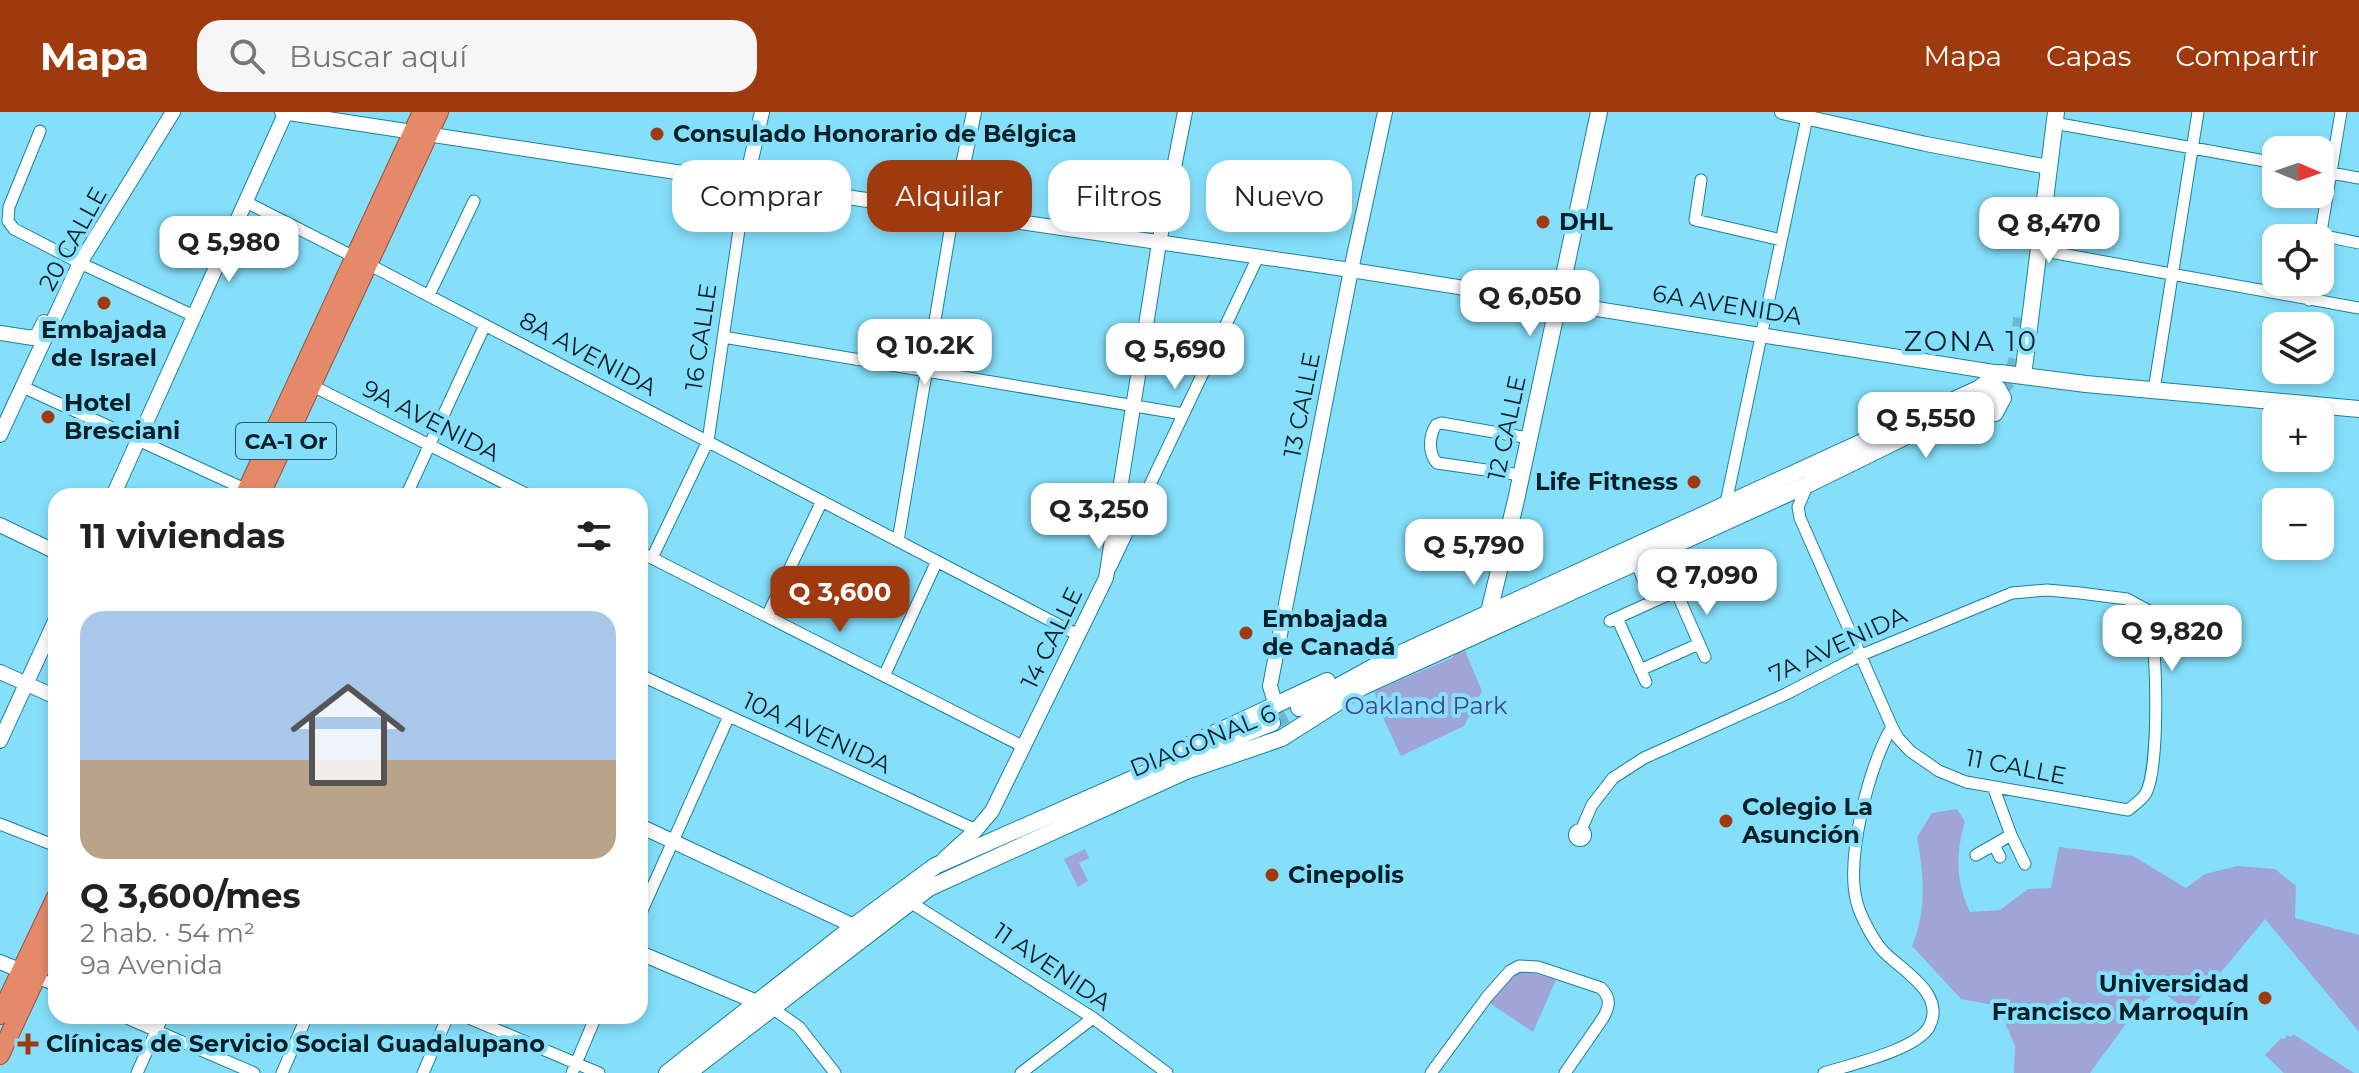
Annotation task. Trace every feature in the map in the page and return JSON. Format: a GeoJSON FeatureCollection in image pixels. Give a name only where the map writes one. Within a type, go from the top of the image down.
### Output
{"type":"FeatureCollection","features":[{"type":"Feature","properties":{"kind":"highway","name":"CA-1 Or"},"geometry":{"type":"LineString","coordinates":[[421,133],[422,112]]}},
{"type":"Feature","properties":{"kind":"highway","name":"CA-1 Or"},"geometry":{"type":"LineString","coordinates":[[256,488],[421,133],[439,112]]}},
{"type":"Feature","properties":{"kind":"highway","name":"CA-1 Or"},"geometry":{"type":"LineString","coordinates":[[256,488],[311,385],[361,260]]}},
{"type":"Feature","properties":{"kind":"highway"},"geometry":{"type":"LineString","coordinates":[[0,1055],[48,920]]}},
{"type":"Feature","properties":{"kind":"highway"},"geometry":{"type":"LineString","coordinates":[[0,1015],[48,947]]}},
{"type":"Feature","properties":{"kind":"main road","name":"12 CALLE"},"geometry":{"type":"LineString","coordinates":[[1489,612],[1599,112]]}},
{"type":"Feature","properties":{"kind":"main road"},"geometry":{"type":"LineString","coordinates":[[2023,376],[2055,118]]}},
{"type":"Feature","properties":{"kind":"main road"},"geometry":{"type":"LineString","coordinates":[[2021,318],[2034,229],[2043,203]]}},
{"type":"Feature","properties":{"kind":"main road"},"geometry":{"type":"LineString","coordinates":[[1489,612],[1978,389],[2000,373]]}},
{"type":"Feature","properties":{"kind":"main road","name":"6A AVENIDA"},"geometry":{"type":"LineString","coordinates":[[2000,373],[2359,409]]}},
{"type":"Feature","properties":{"kind":"main road"},"geometry":{"type":"LineString","coordinates":[[1853,463],[1874,463],[1971,416],[1995,413],[2003,403],[2000,392],[1992,388],[1978,389]]}},
{"type":"Feature","properties":{"kind":"main road"},"geometry":{"type":"LineString","coordinates":[[1853,463],[1996,392]]}},
{"type":"Feature","properties":{"kind":"main road","name":"DIAGONAL 6"},"geometry":{"type":"LineString","coordinates":[[667,1073],[929,888],[1202,765],[1254,750],[1282,738],[1364,686],[1853,463]]}},
{"type":"Feature","properties":{"kind":"main road"},"geometry":{"type":"LineString","coordinates":[[1499,573],[1501,588],[1510,596],[1552,601]]}},
{"type":"Feature","properties":{"kind":"main road","name":"DIAGONAL 6"},"geometry":{"type":"LineString","coordinates":[[1141,775],[1149,763],[1288,704],[1364,664],[1386,660],[1489,612]]}},
{"type":"Feature","properties":{"kind":"main road"},"geometry":{"type":"LineString","coordinates":[[1202,765],[1207,758],[1282,729],[1288,704]]}},
{"type":"Feature","properties":{"kind":"main road","name":"DIAGONAL 6"},"geometry":{"type":"LineString","coordinates":[[688,1073],[854,926],[935,866],[1141,775],[1272,723]]}},
{"type":"Feature","properties":{"kind":"street","name":"20 CALLE"},"geometry":{"type":"LineString","coordinates":[[0,435],[7,411],[23,387],[80,263],[173,112]]}},
{"type":"Feature","properties":{"kind":"street"},"geometry":{"type":"LineString","coordinates":[[117,488],[285,112]]}},
{"type":"Feature","properties":{"kind":"street","name":"6A AVENIDA"},"geometry":{"type":"LineString","coordinates":[[285,112],[672,171]]}},
{"type":"Feature","properties":{"kind":"street","name":"16 CALLE"},"geometry":{"type":"LineString","coordinates":[[751,160],[762,112]]}},
{"type":"Feature","properties":{"kind":"street"},"geometry":{"type":"LineString","coordinates":[[964,160],[974,112]]}},
{"type":"Feature","properties":{"kind":"street","name":"14 CALLE"},"geometry":{"type":"LineString","coordinates":[[935,866],[976,830],[992,811],[1106,578],[1118,540],[1120,485],[1159,243],[1185,112]]}},
{"type":"Feature","properties":{"kind":"street","name":"13 CALLE"},"geometry":{"type":"LineString","coordinates":[[1288,704],[1277,697],[1270,686],[1385,112]]}},
{"type":"Feature","properties":{"kind":"street"},"geometry":{"type":"LineString","coordinates":[[1782,112],[2048,167]]}},
{"type":"Feature","properties":{"kind":"street"},"geometry":{"type":"LineString","coordinates":[[2154,390],[2198,112]]}},
{"type":"Feature","properties":{"kind":"street"},"geometry":{"type":"LineString","coordinates":[[2334,140],[2341,112]]}},
{"type":"Feature","properties":{"kind":"street"},"geometry":{"type":"LineString","coordinates":[[1726,503],[1808,115]]}},
{"type":"Feature","properties":{"kind":"street"},"geometry":{"type":"LineString","coordinates":[[2055,118],[2192,149],[2262,161]]}},
{"type":"Feature","properties":{"kind":"street"},"geometry":{"type":"LineString","coordinates":[[40,131],[9,207],[8,221],[14,229],[194,316]]}},
{"type":"Feature","properties":{"kind":"street"},"geometry":{"type":"LineString","coordinates":[[2334,173],[2359,178]]}},
{"type":"Feature","properties":{"kind":"street"},"geometry":{"type":"LineString","coordinates":[[1701,180],[1695,220],[1781,240]]}},
{"type":"Feature","properties":{"kind":"street"},"geometry":{"type":"LineString","coordinates":[[429,295],[474,201]]}},
{"type":"Feature","properties":{"kind":"street","name":"8A AVENIDA"},"geometry":{"type":"LineString","coordinates":[[246,202],[1078,635]]}},
{"type":"Feature","properties":{"kind":"street","name":"6A AVENIDA"},"geometry":{"type":"LineString","coordinates":[[1032,225],[1351,270],[2000,373]]}},
{"type":"Feature","properties":{"kind":"street","name":"16 CALLE"},"geometry":{"type":"LineString","coordinates":[[652,558],[708,441],[739,232]]}},
{"type":"Feature","properties":{"kind":"street"},"geometry":{"type":"LineString","coordinates":[[898,541],[950,232]]}},
{"type":"Feature","properties":{"kind":"street"},"geometry":{"type":"LineString","coordinates":[[2334,239],[2359,243]]}},
{"type":"Feature","properties":{"kind":"street"},"geometry":{"type":"LineString","coordinates":[[2039,250],[2359,308]]}},
{"type":"Feature","properties":{"kind":"street"},"geometry":{"type":"LineString","coordinates":[[1118,540],[1147,491],[1258,257]]}},
{"type":"Feature","properties":{"kind":"street"},"geometry":{"type":"LineString","coordinates":[[7,411],[30,344],[57,294],[69,287]]}},
{"type":"Feature","properties":{"kind":"street"},"geometry":{"type":"LineString","coordinates":[[2309,300],[2310,296]]}},
{"type":"Feature","properties":{"kind":"street"},"geometry":{"type":"LineString","coordinates":[[410,488],[485,325]]}},
{"type":"Feature","properties":{"kind":"street"},"geometry":{"type":"LineString","coordinates":[[2,333],[30,344]]}},
{"type":"Feature","properties":{"kind":"street"},"geometry":{"type":"LineString","coordinates":[[723,337],[1183,414]]}},
{"type":"Feature","properties":{"kind":"street","name":"9A AVENIDA"},"geometry":{"type":"LineString","coordinates":[[311,385],[514,488]]}},
{"type":"Feature","properties":{"kind":"street"},"geometry":{"type":"LineString","coordinates":[[23,387],[240,488]]}},
{"type":"Feature","properties":{"kind":"street"},"geometry":{"type":"LineString","coordinates":[[1521,475],[1437,463],[1430,450],[1432,431],[1441,423],[1529,438]]}},
{"type":"Feature","properties":{"kind":"street","name":"11 CALLE"},"geometry":{"type":"LineString","coordinates":[[1809,484],[1798,507],[1800,518],[1898,738],[1929,765],[1966,782],[2128,810]]}},
{"type":"Feature","properties":{"kind":"street"},"geometry":{"type":"LineString","coordinates":[[1120,485],[1127,497],[1132,499],[1139,498],[1147,491]]}},
{"type":"Feature","properties":{"kind":"street"},"geometry":{"type":"LineString","coordinates":[[767,616],[822,501]]}},
{"type":"Feature","properties":{"kind":"street"},"geometry":{"type":"LineString","coordinates":[[0,525],[48,548]]}},
{"type":"Feature","properties":{"kind":"street"},"geometry":{"type":"LineString","coordinates":[[648,556],[1024,747]]}},
{"type":"Feature","properties":{"kind":"street"},"geometry":{"type":"LineString","coordinates":[[884,676],[937,561]]}},
{"type":"Feature","properties":{"kind":"street"},"geometry":{"type":"LineString","coordinates":[[1637,564],[1652,602]]}},
{"type":"Feature","properties":{"kind":"street"},"geometry":{"type":"LineString","coordinates":[[1646,682],[1614,619],[1680,589],[1705,657]]}},
{"type":"Feature","properties":{"kind":"street","name":"7A AVENIDA"},"geometry":{"type":"LineString","coordinates":[[1581,830],[1592,805],[1613,778],[1644,758],[1786,694],[1859,656],[2012,593],[2047,590],[2127,599],[2149,611],[2154,629],[2154,764],[2146,794],[2128,810]]}},
{"type":"Feature","properties":{"kind":"street"},"geometry":{"type":"LineString","coordinates":[[0,741],[48,636]]}},
{"type":"Feature","properties":{"kind":"street"},"geometry":{"type":"LineString","coordinates":[[1640,670],[1699,644]]}},
{"type":"Feature","properties":{"kind":"street"},"geometry":{"type":"LineString","coordinates":[[0,672],[48,694]]}},
{"type":"Feature","properties":{"kind":"street","name":"10A AVENIDA"},"geometry":{"type":"LineString","coordinates":[[648,679],[976,830]]}},
{"type":"Feature","properties":{"kind":"street"},"geometry":{"type":"LineString","coordinates":[[648,898],[729,716]]}},
{"type":"Feature","properties":{"kind":"street"},"geometry":{"type":"LineString","coordinates":[[1824,1073],[1909,1044],[1923,1035],[1932,1018],[1931,1000],[1925,990],[1881,948],[1857,905],[1852,874],[1854,840],[1885,738],[1892,727]]}},
{"type":"Feature","properties":{"kind":"street"},"geometry":{"type":"LineString","coordinates":[[1994,789],[2025,864]]}},
{"type":"Feature","properties":{"kind":"street"},"geometry":{"type":"LineString","coordinates":[[0,824],[48,843]]}},
{"type":"Feature","properties":{"kind":"street"},"geometry":{"type":"LineString","coordinates":[[648,830],[854,926]]}},
{"type":"Feature","properties":{"kind":"street"},"geometry":{"type":"LineString","coordinates":[[1976,855],[2011,835]]}},
{"type":"Feature","properties":{"kind":"street"},"geometry":{"type":"LineString","coordinates":[[1994,845],[2000,857]]}},
{"type":"Feature","properties":{"kind":"street","name":"11 AVENIDA"},"geometry":{"type":"LineString","coordinates":[[910,902],[1093,1018],[1167,1073]]}},
{"type":"Feature","properties":{"kind":"street"},"geometry":{"type":"LineString","coordinates":[[648,956],[765,1006],[799,1027],[835,1073]]}},
{"type":"Feature","properties":{"kind":"street"},"geometry":{"type":"LineString","coordinates":[[0,962],[48,982]]}},
{"type":"Feature","properties":{"kind":"street"},"geometry":{"type":"LineString","coordinates":[[1431,1073],[1487,997],[1510,971],[1519,966],[1538,967],[1601,988],[1609,1001],[1603,1018],[1565,1073]]}},
{"type":"Feature","properties":{"kind":"street"},"geometry":{"type":"LineString","coordinates":[[1021,1073],[1093,1018]]}},
{"type":"Feature","properties":{"kind":"street"},"geometry":{"type":"LineString","coordinates":[[140,1024],[254,1073]]}},
{"type":"Feature","properties":{"kind":"street"},"geometry":{"type":"LineString","coordinates":[[137,1073],[159,1024]]}},
{"type":"Feature","properties":{"kind":"street"},"geometry":{"type":"LineString","coordinates":[[282,1073],[303,1024]]}},
{"type":"Feature","properties":{"kind":"street"},"geometry":{"type":"LineString","coordinates":[[423,1073],[444,1024]]}},
{"type":"Feature","properties":{"kind":"street"},"geometry":{"type":"LineString","coordinates":[[481,1024],[574,1069],[599,1073]]}},
{"type":"Feature","properties":{"kind":"street"},"geometry":{"type":"LineString","coordinates":[[574,1069],[593,1024]]}},
{"type":"Feature","properties":{"kind":"green space","name":"Oakland Park"},"geometry":{"type":"Polygon","coordinates":[[[1463,646],[1482,691],[1464,726],[1401,756],[1377,705],[1375,691],[1452,658],[1463,646]]]}},
{"type":"Feature","properties":{"kind":"green space"},"geometry":{"type":"Polygon","coordinates":[[[1957,809],[1965,822],[1958,868],[1970,912],[2000,910],[2028,889],[2051,888],[2059,847],[2133,856],[2186,888],[2205,874],[2237,866],[2275,869],[2296,886],[2295,918],[2359,935],[2359,1032],[2265,919],[2189,1011],[2159,990],[2139,1006],[2090,1073],[2014,1073],[2015,1046],[1998,1006],[1961,999],[1912,946],[1920,919],[1923,892],[1917,837],[1932,813],[1957,809]]]}},
{"type":"Feature","properties":{"kind":"green space"},"geometry":{"type":"Polygon","coordinates":[[[1085,849],[1089,858],[1079,863],[1088,881],[1078,887],[1064,859],[1085,849]]]}},
{"type":"Feature","properties":{"kind":"green space"},"geometry":{"type":"Polygon","coordinates":[[[1527,971],[1556,980],[1533,1032],[1485,1000],[1511,972],[1527,971]]]}},
{"type":"Feature","properties":{"kind":"green space"},"geometry":{"type":"Polygon","coordinates":[[[2293,1034],[2354,1073],[2284,1073],[2265,1055],[2281,1038],[2293,1034]]]}},
{"type":"Feature","properties":{"kind":"tunnel"},"geometry":{"type":"LineString","coordinates":[[1996,392],[2004,386],[2014,369],[2021,318]]}},
{"type":"Feature","properties":{"kind":"tunnel"},"geometry":{"type":"LineString","coordinates":[[1272,723],[1299,708]]}},
{"type":"Feature","properties":{"kind":"place","name":"Consulado Honorario de Bélgica"},"geometry":{"type":"Point","coordinates":[657,134]}},
{"type":"Feature","properties":{"kind":"place","name":"DHL"},"geometry":{"type":"Point","coordinates":[1543,222]}},
{"type":"Feature","properties":{"kind":"place","name":"Embajada de Israel"},"geometry":{"type":"Point","coordinates":[104,303]}},
{"type":"Feature","properties":{"kind":"place","name":"Hotel Bresciani"},"geometry":{"type":"Point","coordinates":[48,417]}},
{"type":"Feature","properties":{"kind":"place","name":"Life Fitness"},"geometry":{"type":"Point","coordinates":[1694,482]}},
{"type":"Feature","properties":{"kind":"place","name":"Embajada de Canadá"},"geometry":{"type":"Point","coordinates":[1246,633]}},
{"type":"Feature","properties":{"kind":"place","name":"Colegio La Asunción"},"geometry":{"type":"Point","coordinates":[1726,821]}},
{"type":"Feature","properties":{"kind":"place","name":"Cinepolis"},"geometry":{"type":"Point","coordinates":[1272,875]}},
{"type":"Feature","properties":{"kind":"place","name":"Universidad Francisco Marroquín"},"geometry":{"type":"Point","coordinates":[2265,998]}},
{"type":"Feature","properties":{"kind":"place","name":"Clínicas de Servicio Social Guadalupano"},"geometry":{"type":"Point","coordinates":[28,1044]}},
{"type":"Feature","properties":{"kind":"district","name":"ZONA 10"},"geometry":{"type":"Point","coordinates":[1971,341]}}]}
